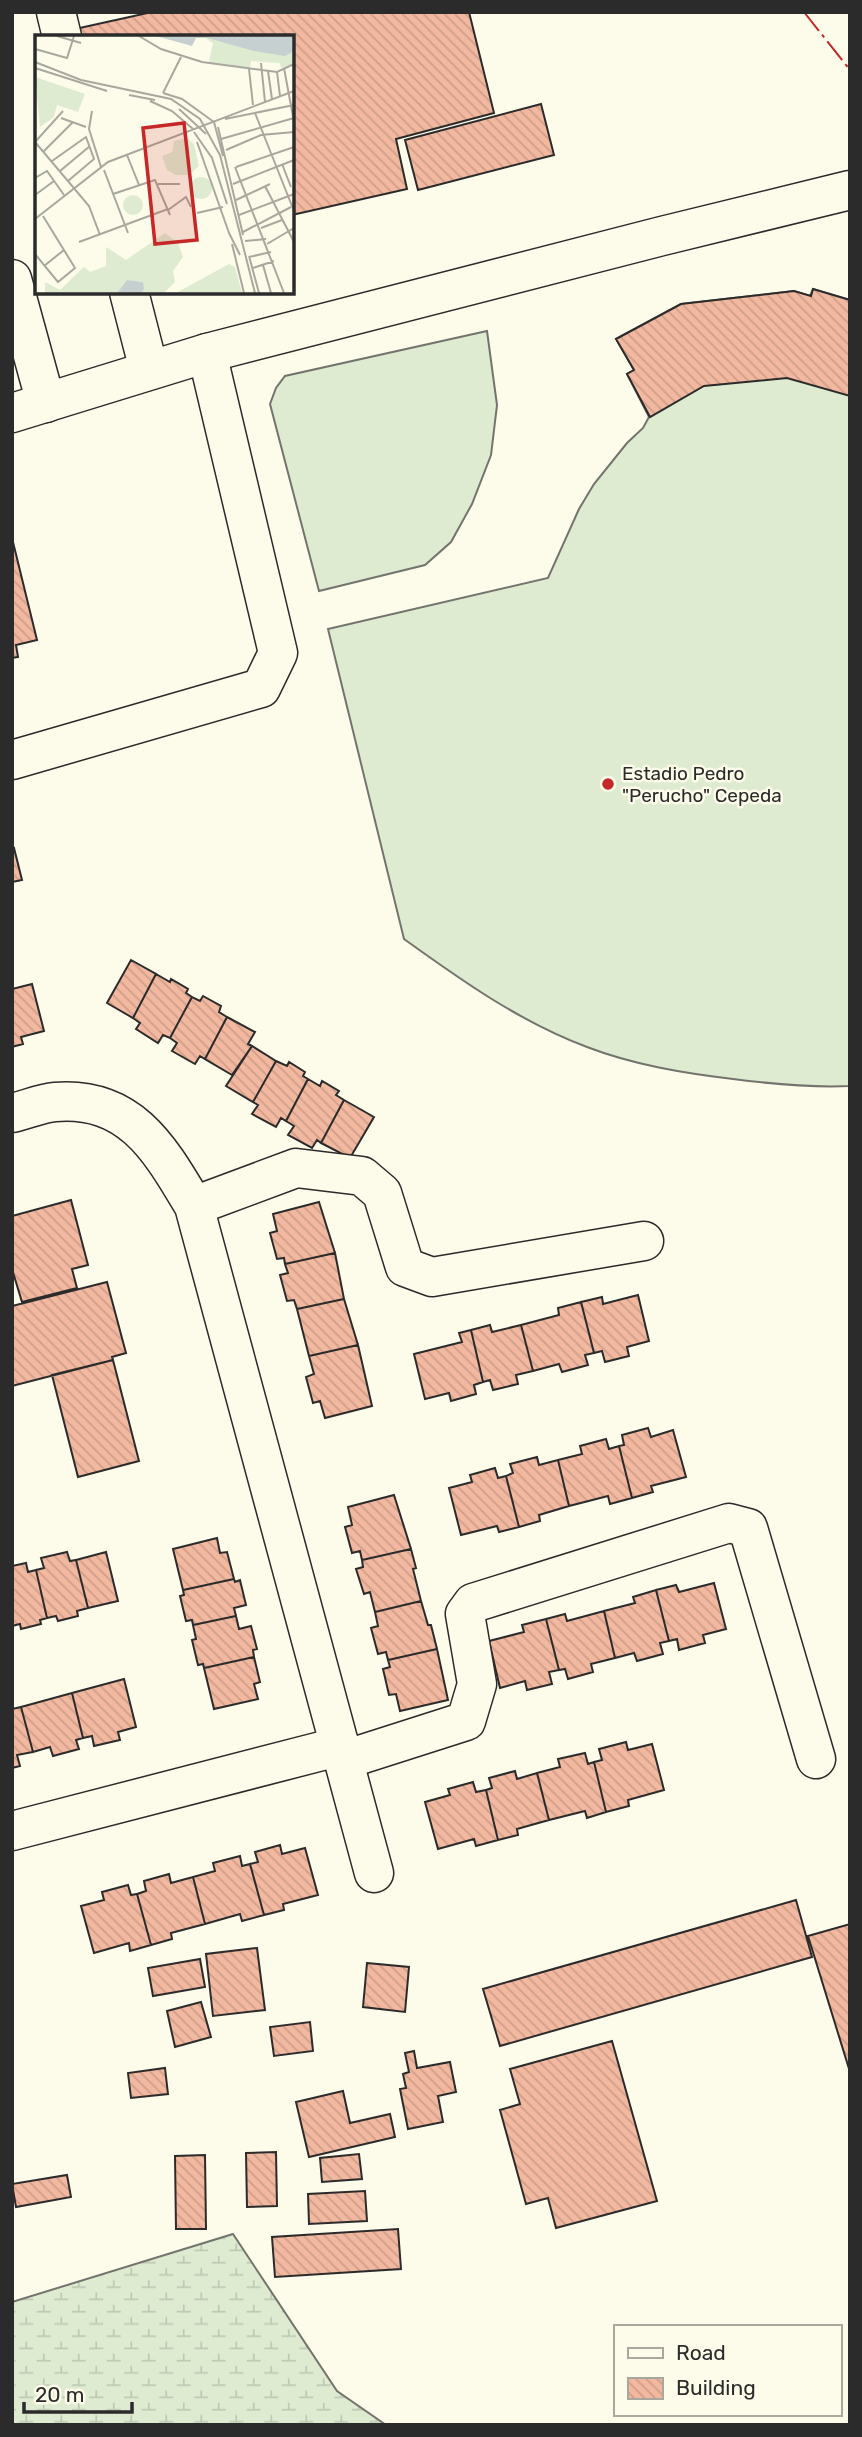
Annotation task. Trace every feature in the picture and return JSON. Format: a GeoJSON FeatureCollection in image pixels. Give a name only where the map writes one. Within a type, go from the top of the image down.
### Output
{"type":"FeatureCollection","features":[{"type":"Feature","properties":{"kind":"street"},"geometry":{"type":"LineString","coordinates":[[56,12],[62,35]]}},
{"type":"Feature","properties":{"kind":"street"},"geometry":{"type":"LineString","coordinates":[[12,279],[29,408],[207,353],[850,190]]}},
{"type":"Feature","properties":{"kind":"street"},"geometry":{"type":"LineString","coordinates":[[130,294],[149,370]]}},
{"type":"Feature","properties":{"kind":"street"},"geometry":{"type":"LineString","coordinates":[[12,760],[261,688],[273,664],[278,653],[207,353]]}},
{"type":"Feature","properties":{"kind":"street"},"geometry":{"type":"LineString","coordinates":[[12,1113],[53,1102],[91,1104],[121,1116],[147,1135],[167,1161],[194,1206],[374,1873]]}},
{"type":"Feature","properties":{"kind":"street"},"geometry":{"type":"LineString","coordinates":[[194,1206],[296,1168],[362,1176],[382,1193],[405,1267],[432,1277],[644,1241]]}},
{"type":"Feature","properties":{"kind":"street"},"geometry":{"type":"LineString","coordinates":[[12,1831],[343,1753],[466,1721],[477,1684],[465,1614],[473,1602],[729,1522],[748,1528],[817,1759]]}},
{"type":"Feature","properties":{"kind":"green space","name":"Estadio Pedro \"Perucho\" Cepeda"},"geometry":{"type":"Polygon","coordinates":[[[813,289],[850,300],[850,1086],[792,1085],[714,1077],[623,1059],[562,1037],[515,1013],[469,985],[404,939],[328,629],[548,578],[579,509],[594,484],[627,443],[643,428],[649,417],[627,374],[634,370],[616,339],[681,304],[794,291],[810,296],[813,289]]]}},
{"type":"Feature","properties":{"kind":"green space"},"geometry":{"type":"Polygon","coordinates":[[[487,331],[497,405],[491,455],[472,504],[451,542],[425,565],[319,591],[270,404],[276,388],[285,376],[487,331]]]}},
{"type":"Feature","properties":{"kind":"green space"},"geometry":{"type":"Polygon","coordinates":[[[233,2234],[337,2391],[386,2425],[12,2425],[12,2302],[233,2234]]]}},
{"type":"Feature","properties":{"kind":"building"},"geometry":{"type":"Polygon","coordinates":[[[152,12],[469,12],[494,113],[396,139],[407,189],[294,215],[294,35],[76,35],[75,29],[152,12]]]}},
{"type":"Feature","properties":{"kind":"building"},"geometry":{"type":"Polygon","coordinates":[[[541,104],[554,155],[418,190],[405,140],[541,104]]]}},
{"type":"Feature","properties":{"kind":"building"},"geometry":{"type":"Polygon","coordinates":[[[813,289],[850,300],[850,396],[787,378],[704,386],[650,417],[627,374],[634,370],[616,339],[681,304],[794,291],[811,296],[813,289]]]}},
{"type":"Feature","properties":{"kind":"building"},"geometry":{"type":"Polygon","coordinates":[[[12,538],[37,640],[16,645],[18,657],[12,658],[12,538]]]}},
{"type":"Feature","properties":{"kind":"building"},"geometry":{"type":"Polygon","coordinates":[[[14,848],[22,880],[12,882],[12,849],[14,848]]]}},
{"type":"Feature","properties":{"kind":"building"},"geometry":{"type":"Polygon","coordinates":[[[131,960],[156,974],[133,1018],[107,1003],[131,960]]]}},
{"type":"Feature","properties":{"kind":"building"},"geometry":{"type":"Polygon","coordinates":[[[156,974],[188,989],[186,993],[192,997],[170,1038],[163,1035],[158,1043],[136,1029],[140,1023],[133,1018],[156,974]]]}},
{"type":"Feature","properties":{"kind":"building"},"geometry":{"type":"Polygon","coordinates":[[[32,984],[44,1031],[21,1037],[23,1044],[12,1047],[12,989],[32,984]]]}},
{"type":"Feature","properties":{"kind":"building"},"geometry":{"type":"Polygon","coordinates":[[[203,996],[221,1006],[219,1012],[227,1017],[205,1059],[200,1056],[195,1064],[172,1051],[177,1043],[170,1038],[192,997],[200,1001],[203,996]]]}},
{"type":"Feature","properties":{"kind":"building"},"geometry":{"type":"Polygon","coordinates":[[[227,1017],[255,1032],[248,1044],[252,1046],[232,1075],[205,1059],[227,1017]]]}},
{"type":"Feature","properties":{"kind":"building"},"geometry":{"type":"Polygon","coordinates":[[[252,1046],[276,1061],[253,1102],[226,1086],[252,1046]]]}},
{"type":"Feature","properties":{"kind":"building"},"geometry":{"type":"Polygon","coordinates":[[[276,1061],[287,1066],[289,1062],[305,1072],[303,1076],[308,1079],[286,1121],[281,1118],[276,1127],[252,1114],[258,1105],[253,1102],[276,1061]]]}},
{"type":"Feature","properties":{"kind":"building"},"geometry":{"type":"Polygon","coordinates":[[[308,1079],[320,1086],[322,1081],[339,1091],[336,1095],[344,1100],[321,1143],[317,1140],[312,1148],[288,1135],[294,1126],[286,1121],[308,1079]]]}},
{"type":"Feature","properties":{"kind":"building"},"geometry":{"type":"Polygon","coordinates":[[[344,1100],[374,1117],[350,1158],[321,1143],[344,1100]]]}},
{"type":"Feature","properties":{"kind":"building"},"geometry":{"type":"Polygon","coordinates":[[[71,1200],[88,1265],[72,1269],[77,1288],[22,1302],[12,1269],[12,1216],[71,1200]]]}},
{"type":"Feature","properties":{"kind":"building"},"geometry":{"type":"Polygon","coordinates":[[[319,1202],[335,1253],[285,1264],[284,1258],[277,1259],[270,1233],[277,1231],[273,1214],[319,1202]]]}},
{"type":"Feature","properties":{"kind":"building"},"geometry":{"type":"Polygon","coordinates":[[[335,1253],[344,1299],[297,1309],[294,1300],[287,1301],[280,1275],[288,1273],[285,1264],[335,1253]]]}},
{"type":"Feature","properties":{"kind":"building"},"geometry":{"type":"Polygon","coordinates":[[[107,1282],[126,1353],[112,1357],[113,1360],[12,1386],[12,1306],[107,1282]]]}},
{"type":"Feature","properties":{"kind":"building"},"geometry":{"type":"Polygon","coordinates":[[[638,1295],[649,1341],[627,1347],[629,1356],[605,1362],[602,1351],[594,1353],[581,1302],[602,1297],[603,1304],[638,1295]]]}},
{"type":"Feature","properties":{"kind":"building"},"geometry":{"type":"Polygon","coordinates":[[[344,1299],[358,1345],[309,1356],[297,1309],[344,1299]]]}},
{"type":"Feature","properties":{"kind":"building"},"geometry":{"type":"Polygon","coordinates":[[[581,1302],[594,1353],[585,1355],[588,1365],[562,1372],[559,1364],[533,1371],[521,1325],[559,1315],[558,1308],[581,1302]]]}},
{"type":"Feature","properties":{"kind":"building"},"geometry":{"type":"Polygon","coordinates":[[[490,1325],[492,1332],[521,1325],[533,1371],[516,1375],[518,1384],[493,1390],[490,1380],[483,1382],[471,1330],[490,1325]]]}},
{"type":"Feature","properties":{"kind":"building"},"geometry":{"type":"Polygon","coordinates":[[[471,1330],[483,1382],[474,1385],[476,1394],[451,1401],[449,1393],[425,1399],[414,1354],[462,1342],[459,1333],[471,1330]]]}},
{"type":"Feature","properties":{"kind":"building"},"geometry":{"type":"Polygon","coordinates":[[[358,1345],[372,1406],[325,1418],[320,1401],[313,1403],[306,1377],[314,1374],[309,1356],[358,1345]]]}},
{"type":"Feature","properties":{"kind":"building"},"geometry":{"type":"Polygon","coordinates":[[[113,1360],[139,1461],[78,1477],[52,1375],[113,1360]]]}},
{"type":"Feature","properties":{"kind":"building"},"geometry":{"type":"Polygon","coordinates":[[[648,1428],[651,1437],[673,1430],[686,1477],[651,1486],[653,1492],[632,1498],[619,1446],[624,1445],[622,1435],[648,1428]]]}},
{"type":"Feature","properties":{"kind":"building"},"geometry":{"type":"Polygon","coordinates":[[[606,1439],[609,1449],[619,1446],[632,1498],[610,1504],[608,1496],[569,1506],[558,1460],[582,1454],[580,1446],[606,1439]]]}},
{"type":"Feature","properties":{"kind":"building"},"geometry":{"type":"Polygon","coordinates":[[[537,1457],[539,1465],[558,1460],[569,1506],[539,1515],[540,1521],[519,1527],[506,1476],[513,1473],[510,1464],[537,1457]]]}},
{"type":"Feature","properties":{"kind":"building"},"geometry":{"type":"Polygon","coordinates":[[[495,1468],[498,1478],[506,1476],[519,1527],[499,1532],[497,1526],[461,1535],[449,1488],[472,1482],[470,1475],[495,1468]]]}},
{"type":"Feature","properties":{"kind":"building"},"geometry":{"type":"Polygon","coordinates":[[[394,1495],[411,1549],[362,1560],[360,1551],[352,1553],[345,1527],[352,1525],[348,1507],[394,1495]]]}},
{"type":"Feature","properties":{"kind":"building"},"geometry":{"type":"Polygon","coordinates":[[[217,1538],[220,1553],[227,1552],[234,1579],[183,1590],[173,1549],[217,1538]]]}},
{"type":"Feature","properties":{"kind":"building"},"geometry":{"type":"Polygon","coordinates":[[[411,1549],[421,1601],[375,1612],[370,1592],[364,1594],[356,1569],[363,1567],[362,1560],[411,1549]]]}},
{"type":"Feature","properties":{"kind":"building"},"geometry":{"type":"Polygon","coordinates":[[[67,1552],[70,1561],[76,1560],[88,1608],[77,1611],[78,1616],[58,1621],[56,1616],[47,1618],[36,1570],[44,1568],[41,1558],[67,1552]]]}},
{"type":"Feature","properties":{"kind":"building"},"geometry":{"type":"Polygon","coordinates":[[[106,1552],[118,1601],[88,1608],[76,1560],[106,1552]]]}},
{"type":"Feature","properties":{"kind":"building"},"geometry":{"type":"Polygon","coordinates":[[[26,1563],[28,1572],[36,1570],[47,1618],[40,1620],[41,1624],[21,1629],[20,1624],[12,1626],[12,1566],[26,1563]]]}},
{"type":"Feature","properties":{"kind":"building"},"geometry":{"type":"Polygon","coordinates":[[[234,1579],[235,1582],[240,1580],[246,1605],[234,1608],[236,1616],[193,1625],[192,1620],[186,1621],[180,1596],[184,1595],[183,1590],[234,1579]]]}},
{"type":"Feature","properties":{"kind":"building"},"geometry":{"type":"Polygon","coordinates":[[[714,1583],[726,1629],[703,1635],[705,1643],[679,1650],[677,1639],[669,1641],[656,1590],[676,1585],[679,1592],[714,1583]]]}},
{"type":"Feature","properties":{"kind":"building"},"geometry":{"type":"Polygon","coordinates":[[[656,1590],[669,1641],[660,1643],[663,1654],[637,1661],[634,1653],[615,1658],[604,1611],[635,1603],[633,1597],[656,1590]]]}},
{"type":"Feature","properties":{"kind":"building"},"geometry":{"type":"Polygon","coordinates":[[[421,1601],[437,1649],[388,1660],[386,1652],[378,1654],[371,1628],[378,1626],[375,1612],[421,1601]]]}},
{"type":"Feature","properties":{"kind":"building"},"geometry":{"type":"Polygon","coordinates":[[[604,1611],[615,1658],[591,1664],[593,1672],[568,1679],[565,1669],[559,1670],[546,1619],[565,1614],[567,1621],[604,1611]]]}},
{"type":"Feature","properties":{"kind":"building"},"geometry":{"type":"Polygon","coordinates":[[[236,1616],[239,1629],[251,1626],[257,1649],[253,1650],[254,1657],[204,1668],[203,1664],[198,1665],[192,1640],[196,1639],[193,1625],[236,1616]]]}},
{"type":"Feature","properties":{"kind":"building"},"geometry":{"type":"Polygon","coordinates":[[[546,1619],[559,1670],[549,1672],[552,1684],[527,1690],[525,1681],[500,1688],[489,1641],[524,1632],[522,1625],[546,1619]]]}},
{"type":"Feature","properties":{"kind":"building"},"geometry":{"type":"Polygon","coordinates":[[[437,1649],[448,1700],[400,1711],[396,1694],[389,1695],[383,1669],[390,1667],[388,1660],[437,1649]]]}},
{"type":"Feature","properties":{"kind":"building"},"geometry":{"type":"Polygon","coordinates":[[[254,1657],[260,1682],[254,1684],[258,1699],[214,1709],[204,1668],[254,1657]]]}},
{"type":"Feature","properties":{"kind":"building"},"geometry":{"type":"Polygon","coordinates":[[[124,1679],[136,1727],[118,1732],[120,1740],[94,1746],[92,1736],[83,1738],[72,1693],[124,1679]]]}},
{"type":"Feature","properties":{"kind":"building"},"geometry":{"type":"Polygon","coordinates":[[[72,1693],[83,1738],[76,1740],[79,1749],[53,1756],[50,1747],[33,1752],[21,1707],[72,1693]]]}},
{"type":"Feature","properties":{"kind":"building"},"geometry":{"type":"Polygon","coordinates":[[[21,1707],[33,1752],[17,1755],[20,1766],[12,1768],[12,1709],[21,1707]]]}},
{"type":"Feature","properties":{"kind":"building"},"geometry":{"type":"Polygon","coordinates":[[[626,1742],[628,1750],[652,1744],[664,1790],[628,1800],[629,1806],[606,1812],[594,1762],[602,1760],[599,1749],[626,1742]]]}},
{"type":"Feature","properties":{"kind":"building"},"geometry":{"type":"Polygon","coordinates":[[[585,1753],[588,1764],[594,1762],[606,1812],[587,1818],[585,1811],[549,1820],[537,1773],[560,1767],[558,1759],[585,1753]]]}},
{"type":"Feature","properties":{"kind":"building"},"geometry":{"type":"Polygon","coordinates":[[[515,1771],[517,1779],[537,1773],[549,1820],[517,1829],[518,1835],[498,1840],[486,1790],[492,1788],[489,1778],[515,1771]]]}},
{"type":"Feature","properties":{"kind":"building"},"geometry":{"type":"Polygon","coordinates":[[[473,1782],[476,1792],[486,1790],[498,1840],[476,1846],[474,1839],[438,1849],[425,1802],[450,1795],[448,1789],[473,1782]]]}},
{"type":"Feature","properties":{"kind":"building"},"geometry":{"type":"Polygon","coordinates":[[[280,1845],[282,1854],[305,1848],[318,1895],[283,1904],[284,1910],[264,1915],[250,1864],[258,1862],[255,1852],[280,1845]]]}},
{"type":"Feature","properties":{"kind":"building"},"geometry":{"type":"Polygon","coordinates":[[[240,1856],[242,1866],[250,1864],[264,1915],[242,1921],[240,1914],[205,1924],[193,1877],[215,1871],[213,1863],[240,1856]]]}},
{"type":"Feature","properties":{"kind":"building"},"geometry":{"type":"Polygon","coordinates":[[[169,1874],[171,1883],[193,1877],[205,1924],[171,1933],[172,1939],[151,1945],[137,1894],[146,1891],[144,1881],[169,1874]]]}},
{"type":"Feature","properties":{"kind":"building"},"geometry":{"type":"Polygon","coordinates":[[[128,1885],[131,1895],[137,1894],[151,1945],[130,1951],[129,1943],[94,1953],[81,1906],[104,1900],[102,1892],[128,1885]]]}},
{"type":"Feature","properties":{"kind":"building"},"geometry":{"type":"Polygon","coordinates":[[[796,1900],[812,1957],[500,2046],[483,1989],[796,1900]]]}},
{"type":"Feature","properties":{"kind":"building"},"geometry":{"type":"Polygon","coordinates":[[[850,1924],[850,2072],[808,1936],[850,1924]]]}},
{"type":"Feature","properties":{"kind":"building"},"geometry":{"type":"Polygon","coordinates":[[[257,1948],[265,2010],[213,2016],[206,1954],[257,1948]]]}},
{"type":"Feature","properties":{"kind":"building"},"geometry":{"type":"Polygon","coordinates":[[[200,1959],[205,1987],[153,1996],[148,1968],[200,1959]]]}},
{"type":"Feature","properties":{"kind":"building"},"geometry":{"type":"Polygon","coordinates":[[[367,1963],[409,1967],[405,2012],[363,2007],[367,1963]]]}},
{"type":"Feature","properties":{"kind":"building"},"geometry":{"type":"Polygon","coordinates":[[[201,2002],[211,2037],[175,2047],[167,2011],[201,2002]]]}},
{"type":"Feature","properties":{"kind":"building"},"geometry":{"type":"Polygon","coordinates":[[[310,2022],[313,2051],[274,2056],[270,2027],[310,2022]]]}},
{"type":"Feature","properties":{"kind":"building"},"geometry":{"type":"Polygon","coordinates":[[[612,2041],[657,2201],[556,2228],[548,2198],[526,2204],[500,2110],[520,2104],[510,2069],[612,2041]]]}},
{"type":"Feature","properties":{"kind":"building"},"geometry":{"type":"Polygon","coordinates":[[[414,2051],[417,2068],[450,2062],[456,2092],[438,2096],[443,2122],[408,2129],[400,2089],[406,2088],[403,2074],[409,2072],[405,2053],[414,2051]]]}},
{"type":"Feature","properties":{"kind":"building"},"geometry":{"type":"Polygon","coordinates":[[[165,2068],[168,2094],[131,2098],[128,2073],[165,2068]]]}},
{"type":"Feature","properties":{"kind":"building"},"geometry":{"type":"Polygon","coordinates":[[[343,2091],[350,2123],[390,2114],[395,2137],[309,2157],[296,2102],[343,2091]]]}},
{"type":"Feature","properties":{"kind":"building"},"geometry":{"type":"Polygon","coordinates":[[[276,2152],[277,2206],[247,2207],[246,2153],[276,2152]]]}},
{"type":"Feature","properties":{"kind":"building"},"geometry":{"type":"Polygon","coordinates":[[[359,2154],[362,2179],[322,2182],[320,2158],[359,2154]]]}},
{"type":"Feature","properties":{"kind":"building"},"geometry":{"type":"Polygon","coordinates":[[[205,2155],[206,2229],[176,2229],[175,2156],[205,2155]]]}},
{"type":"Feature","properties":{"kind":"building"},"geometry":{"type":"Polygon","coordinates":[[[67,2175],[71,2197],[16,2207],[12,2184],[67,2175]]]}},
{"type":"Feature","properties":{"kind":"building"},"geometry":{"type":"Polygon","coordinates":[[[365,2191],[367,2221],[309,2224],[308,2194],[365,2191]]]}},
{"type":"Feature","properties":{"kind":"building"},"geometry":{"type":"Polygon","coordinates":[[[398,2229],[401,2269],[275,2277],[272,2237],[398,2229]]]}},
{"type":"Feature","properties":{"kind":"power"},"geometry":{"type":"LineString","coordinates":[[804,12],[850,70]]}},
{"type":"Feature","properties":{"kind":"place","name":"Estadio Pedro \"Perucho\" Cepeda"},"geometry":{"type":"Point","coordinates":[608,784]}}]}
